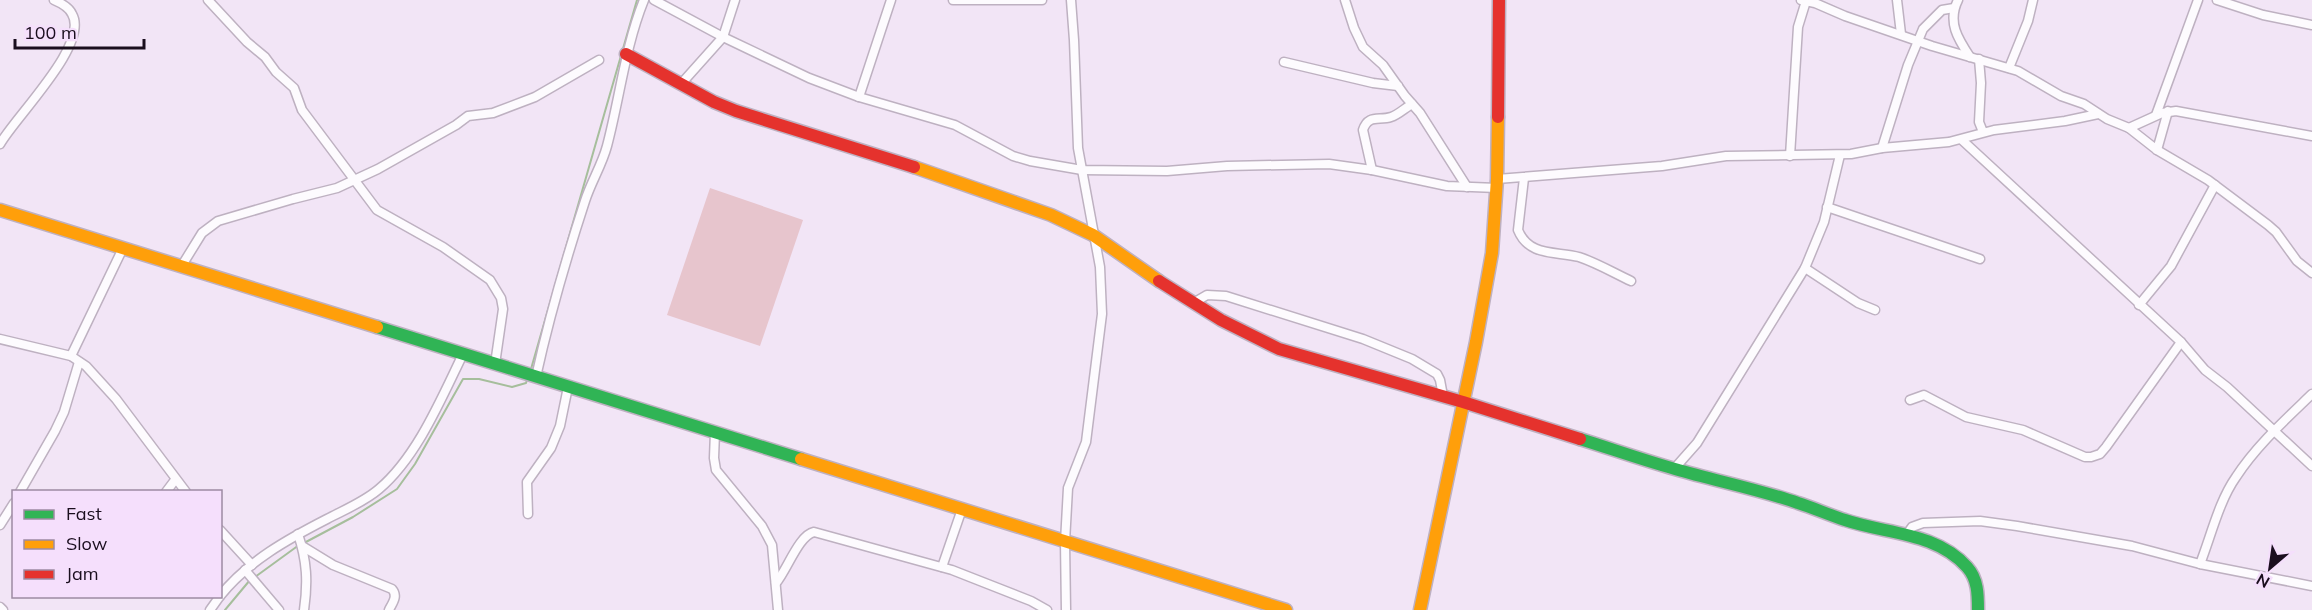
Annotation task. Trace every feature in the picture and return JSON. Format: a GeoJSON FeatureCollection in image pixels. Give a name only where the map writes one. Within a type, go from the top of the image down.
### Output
{"type":"FeatureCollection","features":[{"type":"Feature","properties":{"kind":"street"},"geometry":{"type":"LineString","coordinates":[[0,144],[8,130],[50,81],[71,42],[75,25],[73,15],[68,8],[54,0]]}},
{"type":"Feature","properties":{"kind":"street"},"geometry":{"type":"LineString","coordinates":[[208,0],[294,88],[302,110],[377,210],[443,247],[490,280],[501,298],[503,309],[495,364]]}},
{"type":"Feature","properties":{"kind":"street"},"geometry":{"type":"LineString","coordinates":[[536,377],[545,336],[577,225],[589,188],[607,148],[626,54],[645,0]]}},
{"type":"Feature","properties":{"kind":"street"},"geometry":{"type":"LineString","coordinates":[[654,0],[723,38],[809,78],[859,97],[955,125],[1013,156],[1082,170],[1167,171],[1227,166],[1329,164],[1372,170],[1447,186],[1467,187],[1524,177],[1662,166],[1726,156],[1840,155],[1882,148],[1962,140],[1983,132],[2065,121],[2098,114]]}},
{"type":"Feature","properties":{"kind":"street"},"geometry":{"type":"LineString","coordinates":[[681,84],[723,38],[735,0]]}},
{"type":"Feature","properties":{"kind":"street"},"geometry":{"type":"LineString","coordinates":[[859,97],[891,0]]}},
{"type":"Feature","properties":{"kind":"street"},"geometry":{"type":"LineString","coordinates":[[953,0],[1042,0]]}},
{"type":"Feature","properties":{"kind":"street"},"geometry":{"type":"LineString","coordinates":[[1066,610],[1065,542],[1069,483],[1086,442],[1102,314],[1100,267],[1076,125],[1071,0]]}},
{"type":"Feature","properties":{"kind":"street"},"geometry":{"type":"LineString","coordinates":[[1345,0],[1363,47],[1383,65],[1420,113],[1467,187]]}},
{"type":"Feature","properties":{"kind":"street"},"geometry":{"type":"LineString","coordinates":[[1420,610],[1489,273],[1497,183],[1499,0]]}},
{"type":"Feature","properties":{"kind":"street"},"geometry":{"type":"LineString","coordinates":[[1790,156],[1798,27],[1803,0],[1845,16],[2028,75],[2061,96],[2084,104],[2098,114],[2129,128],[2157,150],[2215,185],[2276,232],[2297,261],[2312,273]]}},
{"type":"Feature","properties":{"kind":"street"},"geometry":{"type":"LineString","coordinates":[[1897,0],[1901,34]]}},
{"type":"Feature","properties":{"kind":"street"},"geometry":{"type":"LineString","coordinates":[[2009,68],[2028,21],[2033,0]]}},
{"type":"Feature","properties":{"kind":"street"},"geometry":{"type":"LineString","coordinates":[[2156,116],[2198,0]]}},
{"type":"Feature","properties":{"kind":"street"},"geometry":{"type":"LineString","coordinates":[[2217,0],[2263,15],[2312,25]]}},
{"type":"Feature","properties":{"kind":"street"},"geometry":{"type":"LineString","coordinates":[[1882,148],[1924,26],[1951,4]]}},
{"type":"Feature","properties":{"kind":"street"},"geometry":{"type":"LineString","coordinates":[[1951,4],[1955,31],[1975,58],[1981,83],[1979,122],[1983,132]]}},
{"type":"Feature","properties":{"kind":"street"},"geometry":{"type":"LineString","coordinates":[[626,54],[735,111],[921,169],[1051,215],[1093,235],[1136,266],[1221,320],[1279,349],[1463,402],[1674,469],[1797,502],[1847,521],[1906,534],[1947,552],[1966,566],[1973,576],[1978,591],[1978,610]]}},
{"type":"Feature","properties":{"kind":"street"},"geometry":{"type":"LineString","coordinates":[[181,267],[202,233],[218,221],[337,188],[354,181],[388,164],[468,116],[493,113],[536,97],[599,60]]}},
{"type":"Feature","properties":{"kind":"street"},"geometry":{"type":"LineString","coordinates":[[1284,62],[1364,81],[1398,86]]}},
{"type":"Feature","properties":{"kind":"street"},"geometry":{"type":"LineString","coordinates":[[1372,170],[1364,127],[1371,119],[1394,116],[1412,104]]}},
{"type":"Feature","properties":{"kind":"street"},"geometry":{"type":"LineString","coordinates":[[2157,150],[2168,111]]}},
{"type":"Feature","properties":{"kind":"street"},"geometry":{"type":"LineString","coordinates":[[2129,128],[2168,111],[2312,136]]}},
{"type":"Feature","properties":{"kind":"street"},"geometry":{"type":"LineString","coordinates":[[1962,140],[2181,342],[2205,370],[2227,387],[2272,432],[2312,466]]}},
{"type":"Feature","properties":{"kind":"street"},"geometry":{"type":"LineString","coordinates":[[1674,469],[1703,433],[1805,268],[1827,207],[1840,155]]}},
{"type":"Feature","properties":{"kind":"street"},"geometry":{"type":"LineString","coordinates":[[1524,177],[1518,230],[1531,246],[1543,252],[1581,258],[1631,281]]}},
{"type":"Feature","properties":{"kind":"street"},"geometry":{"type":"LineString","coordinates":[[2139,304],[2171,266],[2215,185]]}},
{"type":"Feature","properties":{"kind":"street"},"geometry":{"type":"LineString","coordinates":[[1827,207],[1980,259]]}},
{"type":"Feature","properties":{"kind":"street"},"geometry":{"type":"LineString","coordinates":[[0,210],[1287,610]]}},
{"type":"Feature","properties":{"kind":"street"},"geometry":{"type":"LineString","coordinates":[[71,356],[123,248]]}},
{"type":"Feature","properties":{"kind":"street"},"geometry":{"type":"LineString","coordinates":[[1805,268],[1858,303],[1875,310]]}},
{"type":"Feature","properties":{"kind":"street"},"geometry":{"type":"LineString","coordinates":[[1195,302],[1208,295],[1226,296],[1363,339],[1430,369],[1440,380],[1443,396]]}},
{"type":"Feature","properties":{"kind":"street"},"geometry":{"type":"LineString","coordinates":[[0,339],[71,356],[86,366],[116,399],[184,490]]}},
{"type":"Feature","properties":{"kind":"street"},"geometry":{"type":"LineString","coordinates":[[1910,400],[1924,395],[1966,417],[2023,430],[2070,452],[2091,457],[2100,454],[2106,447],[2181,342]]}},
{"type":"Feature","properties":{"kind":"street"},"geometry":{"type":"LineString","coordinates":[[222,594],[248,568],[298,534],[366,499],[392,476],[407,457],[427,424],[463,354]]}},
{"type":"Feature","properties":{"kind":"street"},"geometry":{"type":"LineString","coordinates":[[21,490],[55,432],[80,362]]}},
{"type":"Feature","properties":{"kind":"street"},"geometry":{"type":"LineString","coordinates":[[528,514],[527,482],[550,448],[560,426],[568,387]]}},
{"type":"Feature","properties":{"kind":"street"},"geometry":{"type":"LineString","coordinates":[[2200,564],[2236,476],[2272,432],[2312,394]]}},
{"type":"Feature","properties":{"kind":"street"},"geometry":{"type":"LineString","coordinates":[[716,432],[714,466],[768,536],[773,554],[778,610]]}},
{"type":"Feature","properties":{"kind":"street"},"geometry":{"type":"LineString","coordinates":[[168,490],[175,480]]}},
{"type":"Feature","properties":{"kind":"street"},"geometry":{"type":"LineString","coordinates":[[0,525],[12,506]]}},
{"type":"Feature","properties":{"kind":"street"},"geometry":{"type":"LineString","coordinates":[[942,567],[962,509]]}},
{"type":"Feature","properties":{"kind":"street"},"geometry":{"type":"LineString","coordinates":[[1906,534],[1912,527],[1923,523],[1980,521],[2132,546],[2200,564],[2312,586]]}},
{"type":"Feature","properties":{"kind":"street"},"geometry":{"type":"LineString","coordinates":[[776,583],[785,572],[801,542],[809,533],[814,532],[942,567],[1031,601],[1047,610]]}},
{"type":"Feature","properties":{"kind":"street"},"geometry":{"type":"LineString","coordinates":[[222,533],[279,610]]}},
{"type":"Feature","properties":{"kind":"street"},"geometry":{"type":"LineString","coordinates":[[298,534],[308,579],[304,610]]}},
{"type":"Feature","properties":{"kind":"street"},"geometry":{"type":"LineString","coordinates":[[302,546],[333,565],[392,589],[395,599],[389,610]]}},
{"type":"Feature","properties":{"kind":"shaded area"},"geometry":{"type":"Polygon","coordinates":[[[710,188],[803,220],[760,346],[667,315],[710,188]]]}},
{"type":"Feature","properties":{"kind":"waterway"},"geometry":{"type":"LineString","coordinates":[[531,369],[637,0]]}},
{"type":"Feature","properties":{"kind":"waterway"},"geometry":{"type":"LineString","coordinates":[[304,543],[353,517],[397,489],[415,464],[463,379],[479,379],[512,387],[526,383],[528,377]]}},
{"type":"Feature","properties":{"kind":"waterway"},"geometry":{"type":"LineString","coordinates":[[255,577],[299,545]]}},
{"type":"Feature","properties":{"kind":"waterway"},"geometry":{"type":"LineString","coordinates":[[225,610],[250,580]]}},
{"type":"Feature","properties":{"kind":"traffic: fast"},"geometry":{"type":"LineString","coordinates":[[377,327],[801,459]]}},
{"type":"Feature","properties":{"kind":"traffic: fast"},"geometry":{"type":"LineString","coordinates":[[1580,439],[1663,466],[1783,498],[1861,525],[1926,540],[1955,556],[1971,572],[1977,587],[1978,610]]}},
{"type":"Feature","properties":{"kind":"traffic: slow"},"geometry":{"type":"LineString","coordinates":[[1420,610],[1476,342],[1492,253],[1498,117]]}},
{"type":"Feature","properties":{"kind":"traffic: slow"},"geometry":{"type":"LineString","coordinates":[[914,167],[1051,215],[1093,235],[1159,281]]}},
{"type":"Feature","properties":{"kind":"traffic: slow"},"geometry":{"type":"LineString","coordinates":[[0,210],[377,327]]}},
{"type":"Feature","properties":{"kind":"traffic: slow"},"geometry":{"type":"LineString","coordinates":[[801,459],[1286,610]]}},
{"type":"Feature","properties":{"kind":"traffic: jam"},"geometry":{"type":"LineString","coordinates":[[1498,117],[1499,0]]}},
{"type":"Feature","properties":{"kind":"traffic: jam"},"geometry":{"type":"LineString","coordinates":[[626,54],[714,102],[736,111],[914,167]]}},
{"type":"Feature","properties":{"kind":"traffic: jam"},"geometry":{"type":"LineString","coordinates":[[1159,281],[1221,320],[1279,349],[1463,402],[1580,439]]}}]}
